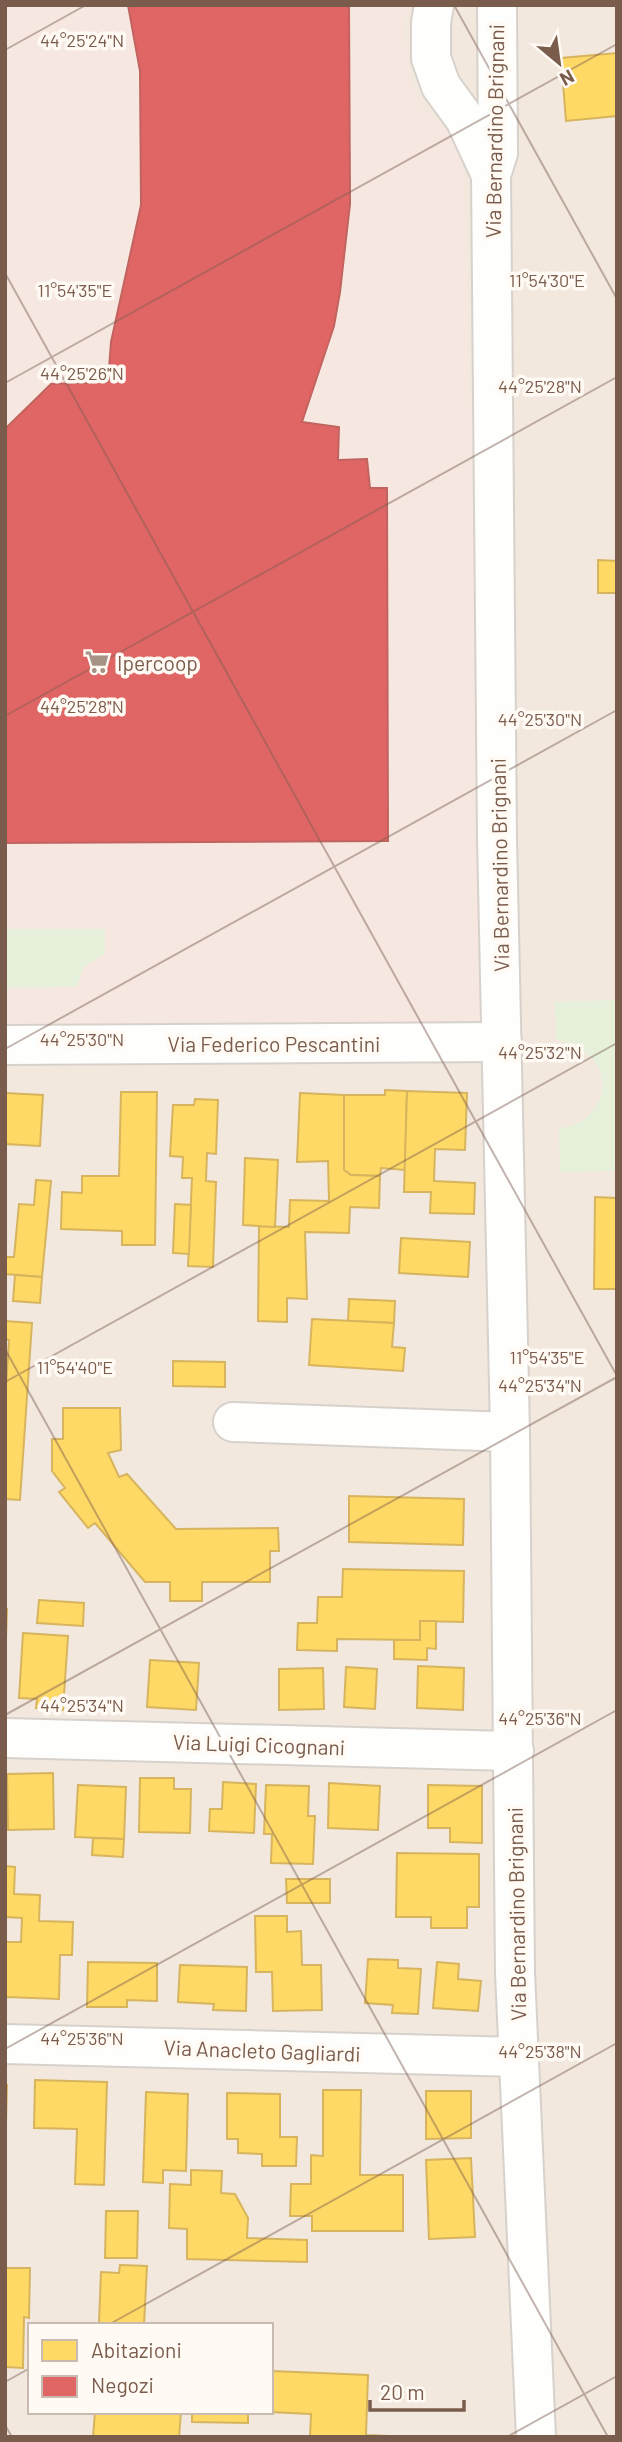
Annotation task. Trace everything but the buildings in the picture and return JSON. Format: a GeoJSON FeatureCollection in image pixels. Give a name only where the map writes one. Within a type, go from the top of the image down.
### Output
{"type":"FeatureCollection","features":[{"type":"Feature","properties":{"kind":"street"},"geometry":{"type":"LineString","coordinates":[[434,5],[431,58],[441,86],[466,119],[491,175]]}},
{"type":"Feature","properties":{"kind":"street","name":"Via Bernardino Brignani"},"geometry":{"type":"LineString","coordinates":[[497,5],[498,153],[491,175],[497,811],[510,1432],[514,1973],[536,2437]]}},
{"type":"Feature","properties":{"kind":"street"},"geometry":{"type":"LineString","coordinates":[[451,97],[498,88]]}},
{"type":"Feature","properties":{"kind":"street","name":"Via Federico Pescantini"},"geometry":{"type":"LineString","coordinates":[[5,1045],[502,1042]]}},
{"type":"Feature","properties":{"kind":"street"},"geometry":{"type":"LineString","coordinates":[[233,1422],[510,1432]]}},
{"type":"Feature","properties":{"kind":"street","name":"Via Luigi Cicognani"},"geometry":{"type":"LineString","coordinates":[[5,1738],[514,1751]]}},
{"type":"Feature","properties":{"kind":"street","name":"Via Anacleto Gagliardi"},"geometry":{"type":"LineString","coordinates":[[5,2043],[519,2057]]}},
{"type":"Feature","properties":{"kind":"shaded area"},"geometry":{"type":"Polygon","coordinates":[[[5,5],[617,5],[617,2437],[5,2437],[5,5]]]}},
{"type":"Feature","properties":{"kind":"shaded area"},"geometry":{"type":"Polygon","coordinates":[[[5,5],[408,5],[404,28],[411,83],[420,106],[460,140],[464,175],[487,1025],[5,1024],[5,5]]]}},
{"type":"Feature","properties":{"kind":"green space"},"geometry":{"type":"Polygon","coordinates":[[[5,929],[105,929],[105,954],[84,967],[77,987],[5,988],[5,929]]]}},
{"type":"Feature","properties":{"kind":"green space"},"geometry":{"type":"Polygon","coordinates":[[[617,1000],[617,1171],[560,1172],[559,1129],[579,1122],[589,1115],[598,1103],[602,1078],[598,1067],[582,1050],[556,1040],[555,1002],[617,1000]]]}},
{"type":"Feature","properties":{"kind":"place","name":"Ipercoop"},"geometry":{"type":"Point","coordinates":[97,662]}}]}
